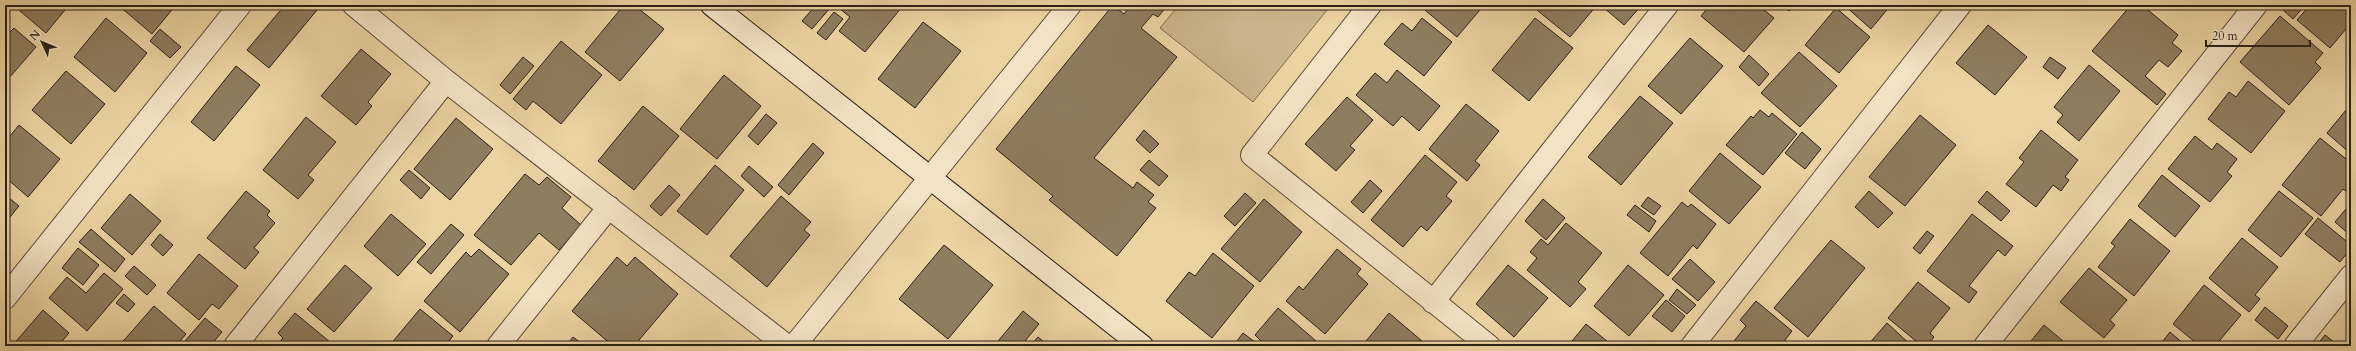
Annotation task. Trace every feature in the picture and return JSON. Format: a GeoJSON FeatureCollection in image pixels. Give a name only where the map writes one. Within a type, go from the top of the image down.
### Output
{"type":"FeatureCollection","features":[{"type":"Feature","properties":{"kind":"street"},"geometry":{"type":"LineString","coordinates":[[5,298],[240,5]]}},
{"type":"Feature","properties":{"kind":"street"},"geometry":{"type":"LineString","coordinates":[[354,5],[446,81],[787,346]]}},
{"type":"Feature","properties":{"kind":"street"},"geometry":{"type":"LineString","coordinates":[[712,5],[1142,346]]}},
{"type":"Feature","properties":{"kind":"street"},"geometry":{"type":"LineString","coordinates":[[1370,5],[1252,155],[1432,302],[1489,346]]}},
{"type":"Feature","properties":{"kind":"street"},"geometry":{"type":"LineString","coordinates":[[1432,302],[1667,5]]}},
{"type":"Feature","properties":{"kind":"street"},"geometry":{"type":"LineString","coordinates":[[1692,346],[1960,5]]}},
{"type":"Feature","properties":{"kind":"street"},"geometry":{"type":"LineString","coordinates":[[1985,346],[2256,5]]}},
{"type":"Feature","properties":{"kind":"street"},"geometry":{"type":"LineString","coordinates":[[794,346],[1067,6]]}},
{"type":"Feature","properties":{"kind":"street"},"geometry":{"type":"LineString","coordinates":[[235,346],[446,81]]}},
{"type":"Feature","properties":{"kind":"street"},"geometry":{"type":"LineString","coordinates":[[498,346],[609,207]]}},
{"type":"Feature","properties":{"kind":"street"},"geometry":{"type":"LineString","coordinates":[[2295,346],[2351,276]]}},
{"type":"Feature","properties":{"kind":"shaded area"},"geometry":{"type":"Polygon","coordinates":[[[1179,5],[1331,5],[1253,102],[1160,28],[1179,5]]]}},
{"type":"Feature","properties":{"kind":"building"},"geometry":{"type":"Polygon","coordinates":[[[13,5],[69,5],[46,33],[13,5]]]}},
{"type":"Feature","properties":{"kind":"building"},"geometry":{"type":"Polygon","coordinates":[[[118,5],[176,5],[152,34],[118,5]]]}},
{"type":"Feature","properties":{"kind":"building"},"geometry":{"type":"Polygon","coordinates":[[[285,5],[312,5],[317,10],[269,68],[247,50],[285,5]]]}},
{"type":"Feature","properties":{"kind":"building"},"geometry":{"type":"Polygon","coordinates":[[[624,5],[634,5],[664,29],[620,81],[585,52],[624,5]]]}},
{"type":"Feature","properties":{"kind":"building"},"geometry":{"type":"Polygon","coordinates":[[[799,5],[808,5],[804,10],[799,5]]]}},
{"type":"Feature","properties":{"kind":"building"},"geometry":{"type":"Polygon","coordinates":[[[816,5],[827,5],[830,8],[812,29],[802,21],[816,5]]]}},
{"type":"Feature","properties":{"kind":"building"},"geometry":{"type":"Polygon","coordinates":[[[843,5],[900,5],[902,7],[865,52],[839,31],[850,17],[840,9],[843,5]]]}},
{"type":"Feature","properties":{"kind":"building"},"geometry":{"type":"Polygon","coordinates":[[[1113,5],[1124,14],[1131,5],[1168,5],[1158,17],[1153,14],[1141,28],[1177,57],[1094,158],[1133,188],[1137,182],[1154,195],[1148,202],[1156,208],[1117,256],[1049,200],[1053,196],[996,149],[1113,5]]]}},
{"type":"Feature","properties":{"kind":"building"},"geometry":{"type":"Polygon","coordinates":[[[1419,5],[1484,5],[1457,37],[1419,5]]]}},
{"type":"Feature","properties":{"kind":"building"},"geometry":{"type":"Polygon","coordinates":[[[1541,5],[1597,5],[1570,37],[1537,10],[1541,5]]]}},
{"type":"Feature","properties":{"kind":"building"},"geometry":{"type":"Polygon","coordinates":[[[1605,5],[1642,5],[1624,25],[1603,7],[1605,5]]]}},
{"type":"Feature","properties":{"kind":"building"},"geometry":{"type":"Polygon","coordinates":[[[1710,5],[1758,5],[1774,18],[1744,52],[1701,16],[1710,5]]]}},
{"type":"Feature","properties":{"kind":"building"},"geometry":{"type":"Polygon","coordinates":[[[1782,5],[1794,5],[1789,11],[1782,5]]]}},
{"type":"Feature","properties":{"kind":"building"},"geometry":{"type":"Polygon","coordinates":[[[1844,5],[1891,5],[1871,29],[1844,5]]]}},
{"type":"Feature","properties":{"kind":"building"},"geometry":{"type":"Polygon","coordinates":[[[2131,5],[2142,5],[2178,35],[2172,43],[2182,51],[2168,67],[2159,60],[2145,76],[2166,94],[2157,105],[2092,51],[2131,5]]]}},
{"type":"Feature","properties":{"kind":"building"},"geometry":{"type":"Polygon","coordinates":[[[2222,5],[2232,5],[2228,10],[2222,5]]]}},
{"type":"Feature","properties":{"kind":"building"},"geometry":{"type":"Polygon","coordinates":[[[2285,5],[2305,5],[2293,19],[2282,9],[2285,5]]]}},
{"type":"Feature","properties":{"kind":"building"},"geometry":{"type":"Polygon","coordinates":[[[2310,5],[2351,5],[2351,23],[2330,48],[2297,20],[2310,5]]]}},
{"type":"Feature","properties":{"kind":"building"},"geometry":{"type":"Polygon","coordinates":[[[1836,8],[1870,37],[1839,73],[1805,45],[1836,8]]]}},
{"type":"Feature","properties":{"kind":"building"},"geometry":{"type":"Polygon","coordinates":[[[834,12],[843,19],[826,40],[817,33],[834,12]]]}},
{"type":"Feature","properties":{"kind":"building"},"geometry":{"type":"Polygon","coordinates":[[[2280,16],[2323,53],[2315,62],[2321,68],[2289,105],[2240,62],[2280,16]]]}},
{"type":"Feature","properties":{"kind":"building"},"geometry":{"type":"Polygon","coordinates":[[[106,18],[147,53],[115,92],[74,57],[106,18]]]}},
{"type":"Feature","properties":{"kind":"building"},"geometry":{"type":"Polygon","coordinates":[[[1422,18],[1452,42],[1424,76],[1384,44],[1402,23],[1412,31],[1422,18]]]}},
{"type":"Feature","properties":{"kind":"building"},"geometry":{"type":"Polygon","coordinates":[[[1535,18],[1573,48],[1529,101],[1492,70],[1535,18]]]}},
{"type":"Feature","properties":{"kind":"building"},"geometry":{"type":"Polygon","coordinates":[[[923,22],[961,51],[915,108],[878,79],[923,22]]]}},
{"type":"Feature","properties":{"kind":"building"},"geometry":{"type":"Polygon","coordinates":[[[1988,25],[2027,57],[1995,95],[1956,63],[1988,25]]]}},
{"type":"Feature","properties":{"kind":"building"},"geometry":{"type":"Polygon","coordinates":[[[14,28],[36,47],[9,78],[5,75],[5,33],[7,35],[14,28]]]}},
{"type":"Feature","properties":{"kind":"building"},"geometry":{"type":"Polygon","coordinates":[[[160,29],[181,47],[170,58],[150,41],[160,29]]]}},
{"type":"Feature","properties":{"kind":"building"},"geometry":{"type":"Polygon","coordinates":[[[1690,38],[1723,66],[1681,114],[1648,86],[1690,38]]]}},
{"type":"Feature","properties":{"kind":"building"},"geometry":{"type":"Polygon","coordinates":[[[561,41],[602,75],[561,124],[533,101],[526,110],[513,99],[561,41]]]}},
{"type":"Feature","properties":{"kind":"building"},"geometry":{"type":"Polygon","coordinates":[[[361,49],[391,74],[368,102],[372,106],[356,125],[321,96],[361,49]]]}},
{"type":"Feature","properties":{"kind":"building"},"geometry":{"type":"Polygon","coordinates":[[[1799,52],[1837,86],[1800,127],[1761,93],[1799,52]]]}},
{"type":"Feature","properties":{"kind":"building"},"geometry":{"type":"Polygon","coordinates":[[[1749,55],[1769,74],[1759,86],[1739,67],[1749,55]]]}},
{"type":"Feature","properties":{"kind":"building"},"geometry":{"type":"Polygon","coordinates":[[[523,57],[534,66],[510,94],[500,85],[523,57]]]}},
{"type":"Feature","properties":{"kind":"building"},"geometry":{"type":"Polygon","coordinates":[[[2050,57],[2066,68],[2058,79],[2043,67],[2050,57]]]}},
{"type":"Feature","properties":{"kind":"building"},"geometry":{"type":"Polygon","coordinates":[[[2089,65],[2120,91],[2079,141],[2057,122],[2063,115],[2054,107],[2089,65]]]}},
{"type":"Feature","properties":{"kind":"building"},"geometry":{"type":"Polygon","coordinates":[[[236,66],[260,85],[214,141],[191,122],[236,66]]]}},
{"type":"Feature","properties":{"kind":"building"},"geometry":{"type":"Polygon","coordinates":[[[1397,70],[1440,106],[1419,131],[1402,116],[1393,126],[1356,95],[1375,73],[1387,83],[1397,70]]]}},
{"type":"Feature","properties":{"kind":"building"},"geometry":{"type":"Polygon","coordinates":[[[66,71],[105,104],[71,144],[32,110],[66,71]]]}},
{"type":"Feature","properties":{"kind":"building"},"geometry":{"type":"Polygon","coordinates":[[[724,75],[761,106],[717,159],[680,129],[724,75]]]}},
{"type":"Feature","properties":{"kind":"building"},"geometry":{"type":"Polygon","coordinates":[[[2248,81],[2285,111],[2251,153],[2208,119],[2229,92],[2236,97],[2248,81]]]}},
{"type":"Feature","properties":{"kind":"building"},"geometry":{"type":"Polygon","coordinates":[[[1640,96],[1673,123],[1621,185],[1588,157],[1640,96]]]}},
{"type":"Feature","properties":{"kind":"building"},"geometry":{"type":"Polygon","coordinates":[[[1347,97],[1373,120],[1350,146],[1355,150],[1336,171],[1305,144],[1347,97]]]}},
{"type":"Feature","properties":{"kind":"building"},"geometry":{"type":"Polygon","coordinates":[[[1466,104],[1499,131],[1475,161],[1480,165],[1467,181],[1429,149],[1466,104]]]}},
{"type":"Feature","properties":{"kind":"building"},"geometry":{"type":"Polygon","coordinates":[[[2351,104],[2351,154],[2327,133],[2351,104]]]}},
{"type":"Feature","properties":{"kind":"building"},"geometry":{"type":"Polygon","coordinates":[[[643,106],[679,136],[634,190],[598,161],[643,106]]]}},
{"type":"Feature","properties":{"kind":"building"},"geometry":{"type":"Polygon","coordinates":[[[1760,110],[1769,117],[1772,113],[1797,134],[1763,175],[1726,145],[1751,116],[1753,118],[1760,110]]]}},
{"type":"Feature","properties":{"kind":"building"},"geometry":{"type":"Polygon","coordinates":[[[766,114],[777,123],[758,145],[748,136],[766,114]]]}},
{"type":"Feature","properties":{"kind":"building"},"geometry":{"type":"Polygon","coordinates":[[[1920,115],[1956,145],[1905,206],[1869,177],[1920,115]]]}},
{"type":"Feature","properties":{"kind":"building"},"geometry":{"type":"Polygon","coordinates":[[[306,117],[336,142],[308,175],[314,180],[298,199],[263,170],[306,117]]]}},
{"type":"Feature","properties":{"kind":"building"},"geometry":{"type":"Polygon","coordinates":[[[456,118],[493,149],[450,200],[414,169],[456,118]]]}},
{"type":"Feature","properties":{"kind":"building"},"geometry":{"type":"Polygon","coordinates":[[[19,125],[60,159],[28,197],[5,177],[5,142],[19,125]]]}},
{"type":"Feature","properties":{"kind":"building"},"geometry":{"type":"Polygon","coordinates":[[[1144,130],[1159,144],[1150,153],[1136,140],[1144,130]]]}},
{"type":"Feature","properties":{"kind":"building"},"geometry":{"type":"Polygon","coordinates":[[[2041,130],[2078,160],[2065,177],[2069,180],[2061,191],[2053,185],[2036,207],[2006,184],[2024,162],[2019,158],[2041,130]]]}},
{"type":"Feature","properties":{"kind":"building"},"geometry":{"type":"Polygon","coordinates":[[[1802,132],[1821,149],[1805,169],[1785,153],[1802,132]]]}},
{"type":"Feature","properties":{"kind":"building"},"geometry":{"type":"Polygon","coordinates":[[[2195,136],[2212,150],[2217,143],[2237,159],[2227,172],[2232,176],[2210,202],[2168,169],[2195,136]]]}},
{"type":"Feature","properties":{"kind":"building"},"geometry":{"type":"Polygon","coordinates":[[[2320,138],[2351,163],[2351,186],[2347,192],[2343,189],[2321,216],[2282,185],[2320,138]]]}},
{"type":"Feature","properties":{"kind":"building"},"geometry":{"type":"Polygon","coordinates":[[[813,143],[824,153],[789,195],[778,185],[813,143]]]}},
{"type":"Feature","properties":{"kind":"building"},"geometry":{"type":"Polygon","coordinates":[[[1720,153],[1761,187],[1729,224],[1689,191],[1720,153]]]}},
{"type":"Feature","properties":{"kind":"building"},"geometry":{"type":"Polygon","coordinates":[[[1425,155],[1457,182],[1446,196],[1452,201],[1427,231],[1421,226],[1403,247],[1371,220],[1425,155]]]}},
{"type":"Feature","properties":{"kind":"building"},"geometry":{"type":"Polygon","coordinates":[[[1149,160],[1168,176],[1159,186],[1140,170],[1149,160]]]}},
{"type":"Feature","properties":{"kind":"building"},"geometry":{"type":"Polygon","coordinates":[[[715,165],[744,190],[707,235],[677,211],[715,165]]]}},
{"type":"Feature","properties":{"kind":"building"},"geometry":{"type":"Polygon","coordinates":[[[749,166],[773,187],[764,197],[741,176],[749,166]]]}},
{"type":"Feature","properties":{"kind":"building"},"geometry":{"type":"Polygon","coordinates":[[[409,170],[430,188],[421,199],[400,180],[409,170]]]}},
{"type":"Feature","properties":{"kind":"building"},"geometry":{"type":"Polygon","coordinates":[[[525,174],[539,185],[547,177],[571,197],[562,208],[581,225],[559,250],[539,233],[511,265],[474,235],[525,174]]]}},
{"type":"Feature","properties":{"kind":"building"},"geometry":{"type":"Polygon","coordinates":[[[2162,175],[2200,206],[2175,237],[2138,206],[2162,175]]]}},
{"type":"Feature","properties":{"kind":"building"},"geometry":{"type":"Polygon","coordinates":[[[1370,180],[1382,191],[1363,213],[1351,202],[1370,180]]]}},
{"type":"Feature","properties":{"kind":"building"},"geometry":{"type":"Polygon","coordinates":[[[669,185],[680,195],[661,216],[650,206],[669,185]]]}},
{"type":"Feature","properties":{"kind":"building"},"geometry":{"type":"Polygon","coordinates":[[[246,191],[270,211],[267,215],[275,223],[254,248],[259,252],[245,269],[207,238],[246,191]]]}},
{"type":"Feature","properties":{"kind":"building"},"geometry":{"type":"Polygon","coordinates":[[[1869,191],[1893,213],[1878,228],[1855,207],[1869,191]]]}},
{"type":"Feature","properties":{"kind":"building"},"geometry":{"type":"Polygon","coordinates":[[[1987,191],[2010,211],[2001,221],[1978,202],[1987,191]]]}},
{"type":"Feature","properties":{"kind":"building"},"geometry":{"type":"Polygon","coordinates":[[[2279,191],[2313,218],[2281,257],[2248,230],[2279,191]]]}},
{"type":"Feature","properties":{"kind":"building"},"geometry":{"type":"Polygon","coordinates":[[[1245,193],[1256,203],[1235,226],[1224,216],[1245,193]]]}},
{"type":"Feature","properties":{"kind":"building"},"geometry":{"type":"Polygon","coordinates":[[[130,194],[161,221],[132,255],[101,228],[130,194]]]}},
{"type":"Feature","properties":{"kind":"building"},"geometry":{"type":"Polygon","coordinates":[[[5,195],[19,206],[5,223],[5,195]]]}},
{"type":"Feature","properties":{"kind":"building"},"geometry":{"type":"Polygon","coordinates":[[[781,196],[811,222],[804,230],[810,235],[767,287],[730,256],[781,196]]]}},
{"type":"Feature","properties":{"kind":"building"},"geometry":{"type":"Polygon","coordinates":[[[1648,197],[1661,206],[1654,215],[1641,206],[1648,197]]]}},
{"type":"Feature","properties":{"kind":"building"},"geometry":{"type":"Polygon","coordinates":[[[1264,199],[1302,232],[1260,282],[1221,249],[1264,199]]]}},
{"type":"Feature","properties":{"kind":"building"},"geometry":{"type":"Polygon","coordinates":[[[1543,199],[1565,218],[1546,240],[1525,221],[1543,199]]]}},
{"type":"Feature","properties":{"kind":"building"},"geometry":{"type":"Polygon","coordinates":[[[1682,202],[1688,207],[1691,204],[1716,224],[1697,249],[1693,245],[1668,276],[1640,253],[1682,202]]]}},
{"type":"Feature","properties":{"kind":"building"},"geometry":{"type":"Polygon","coordinates":[[[2351,203],[2351,236],[2335,222],[2351,203]]]}},
{"type":"Feature","properties":{"kind":"building"},"geometry":{"type":"Polygon","coordinates":[[[1635,205],[1656,221],[1649,232],[1627,215],[1635,205]]]}},
{"type":"Feature","properties":{"kind":"building"},"geometry":{"type":"Polygon","coordinates":[[[391,214],[426,244],[398,276],[364,246],[391,214]]]}},
{"type":"Feature","properties":{"kind":"building"},"geometry":{"type":"Polygon","coordinates":[[[1972,214],[2013,246],[2005,256],[1998,250],[1969,286],[1977,292],[1969,303],[1927,271],[1972,214]]]}},
{"type":"Feature","properties":{"kind":"building"},"geometry":{"type":"Polygon","coordinates":[[[2318,218],[2351,245],[2351,248],[2340,262],[2305,234],[2318,218]]]}},
{"type":"Feature","properties":{"kind":"building"},"geometry":{"type":"Polygon","coordinates":[[[2130,219],[2170,251],[2134,296],[2098,267],[2115,246],[2111,243],[2130,219]]]}},
{"type":"Feature","properties":{"kind":"building"},"geometry":{"type":"Polygon","coordinates":[[[1566,223],[1602,253],[1578,282],[1586,289],[1570,307],[1527,270],[1537,258],[1530,252],[1541,239],[1548,245],[1566,223]]]}},
{"type":"Feature","properties":{"kind":"building"},"geometry":{"type":"Polygon","coordinates":[[[451,224],[464,235],[431,274],[417,262],[451,224]]]}},
{"type":"Feature","properties":{"kind":"building"},"geometry":{"type":"Polygon","coordinates":[[[91,229],[125,259],[115,272],[79,242],[91,229]]]}},
{"type":"Feature","properties":{"kind":"building"},"geometry":{"type":"Polygon","coordinates":[[[1927,231],[1934,236],[1920,254],[1913,248],[1927,231]]]}},
{"type":"Feature","properties":{"kind":"building"},"geometry":{"type":"Polygon","coordinates":[[[160,234],[173,245],[163,256],[151,245],[160,234]]]}},
{"type":"Feature","properties":{"kind":"building"},"geometry":{"type":"Polygon","coordinates":[[[2242,238],[2278,267],[2255,295],[2260,299],[2249,312],[2209,278],[2242,238]]]}},
{"type":"Feature","properties":{"kind":"building"},"geometry":{"type":"Polygon","coordinates":[[[1831,240],[1865,268],[1808,337],[1774,308],[1831,240]]]}},
{"type":"Feature","properties":{"kind":"building"},"geometry":{"type":"Polygon","coordinates":[[[944,245],[993,285],[948,339],[899,299],[944,245]]]}},
{"type":"Feature","properties":{"kind":"building"},"geometry":{"type":"Polygon","coordinates":[[[78,248],[99,265],[83,285],[62,268],[78,248]]]}},
{"type":"Feature","properties":{"kind":"building"},"geometry":{"type":"Polygon","coordinates":[[[479,249],[509,274],[460,332],[424,301],[466,252],[471,257],[479,249]]]}},
{"type":"Feature","properties":{"kind":"building"},"geometry":{"type":"Polygon","coordinates":[[[1337,249],[1361,269],[1357,274],[1368,284],[1325,334],[1286,301],[1299,286],[1303,290],[1337,249]]]}},
{"type":"Feature","properties":{"kind":"building"},"geometry":{"type":"Polygon","coordinates":[[[1213,253],[1254,286],[1212,338],[1166,301],[1189,272],[1195,276],[1213,253]]]}},
{"type":"Feature","properties":{"kind":"building"},"geometry":{"type":"Polygon","coordinates":[[[199,254],[238,286],[219,309],[212,304],[199,320],[167,293],[199,254]]]}},
{"type":"Feature","properties":{"kind":"building"},"geometry":{"type":"Polygon","coordinates":[[[617,257],[627,266],[635,257],[678,294],[634,346],[613,346],[572,311],[617,257]]]}},
{"type":"Feature","properties":{"kind":"building"},"geometry":{"type":"Polygon","coordinates":[[[5,258],[9,262],[5,267],[5,258]]]}},
{"type":"Feature","properties":{"kind":"building"},"geometry":{"type":"Polygon","coordinates":[[[1690,259],[1715,282],[1698,301],[1672,279],[1690,259]]]}},
{"type":"Feature","properties":{"kind":"building"},"geometry":{"type":"Polygon","coordinates":[[[345,265],[372,288],[334,332],[307,309],[345,265]]]}},
{"type":"Feature","properties":{"kind":"building"},"geometry":{"type":"Polygon","coordinates":[[[1508,265],[1548,298],[1514,337],[1476,304],[1508,265]]]}},
{"type":"Feature","properties":{"kind":"building"},"geometry":{"type":"Polygon","coordinates":[[[1628,265],[1664,295],[1629,336],[1594,306],[1628,265]]]}},
{"type":"Feature","properties":{"kind":"building"},"geometry":{"type":"Polygon","coordinates":[[[134,266],[156,285],[147,295],[125,276],[134,266]]]}},
{"type":"Feature","properties":{"kind":"building"},"geometry":{"type":"Polygon","coordinates":[[[2089,268],[2127,300],[2110,320],[2115,325],[2104,338],[2060,302],[2089,268]]]}},
{"type":"Feature","properties":{"kind":"building"},"geometry":{"type":"Polygon","coordinates":[[[104,273],[123,289],[87,331],[49,298],[67,277],[86,293],[104,273]]]}},
{"type":"Feature","properties":{"kind":"building"},"geometry":{"type":"Polygon","coordinates":[[[1918,282],[1950,308],[1930,333],[1934,337],[1927,346],[1922,346],[1888,318],[1918,282]]]}},
{"type":"Feature","properties":{"kind":"building"},"geometry":{"type":"Polygon","coordinates":[[[2204,285],[2241,315],[2215,346],[2200,346],[2173,324],[2204,285]]]}},
{"type":"Feature","properties":{"kind":"building"},"geometry":{"type":"Polygon","coordinates":[[[1677,289],[1696,305],[1687,314],[1669,300],[1677,289]]]}},
{"type":"Feature","properties":{"kind":"building"},"geometry":{"type":"Polygon","coordinates":[[[124,294],[135,304],[128,312],[116,303],[124,294]]]}},
{"type":"Feature","properties":{"kind":"building"},"geometry":{"type":"Polygon","coordinates":[[[1666,300],[1685,316],[1672,332],[1652,316],[1666,300]]]}},
{"type":"Feature","properties":{"kind":"building"},"geometry":{"type":"Polygon","coordinates":[[[1756,301],[1792,331],[1782,344],[1785,346],[1730,346],[1746,326],[1740,320],[1756,301]]]}},
{"type":"Feature","properties":{"kind":"building"},"geometry":{"type":"Polygon","coordinates":[[[154,306],[186,334],[176,346],[119,346],[154,306]]]}},
{"type":"Feature","properties":{"kind":"building"},"geometry":{"type":"Polygon","coordinates":[[[2265,307],[2288,326],[2278,339],[2255,320],[2265,307]]]}},
{"type":"Feature","properties":{"kind":"building"},"geometry":{"type":"Polygon","coordinates":[[[1278,308],[1316,341],[1311,346],[1258,346],[1262,342],[1255,335],[1278,308]]]}},
{"type":"Feature","properties":{"kind":"building"},"geometry":{"type":"Polygon","coordinates":[[[420,309],[453,336],[445,346],[389,346],[420,309]]]}},
{"type":"Feature","properties":{"kind":"building"},"geometry":{"type":"Polygon","coordinates":[[[43,310],[69,333],[58,346],[12,346],[43,310]]]}},
{"type":"Feature","properties":{"kind":"building"},"geometry":{"type":"Polygon","coordinates":[[[1023,311],[1039,324],[1021,346],[994,346],[1023,311]]]}},
{"type":"Feature","properties":{"kind":"building"},"geometry":{"type":"Polygon","coordinates":[[[295,313],[330,342],[327,346],[276,346],[283,338],[278,333],[295,313]]]}},
{"type":"Feature","properties":{"kind":"building"},"geometry":{"type":"Polygon","coordinates":[[[1389,313],[1422,341],[1418,346],[1362,346],[1389,313]]]}},
{"type":"Feature","properties":{"kind":"building"},"geometry":{"type":"Polygon","coordinates":[[[205,318],[222,332],[210,346],[192,346],[185,341],[205,318]]]}},
{"type":"Feature","properties":{"kind":"building"},"geometry":{"type":"Polygon","coordinates":[[[1887,323],[1912,346],[1867,346],[1887,323]]]}},
{"type":"Feature","properties":{"kind":"building"},"geometry":{"type":"Polygon","coordinates":[[[1586,324],[1613,346],[1568,346],[1586,324]]]}},
{"type":"Feature","properties":{"kind":"building"},"geometry":{"type":"Polygon","coordinates":[[[2044,325],[2069,346],[2027,346],[2044,325]]]}},
{"type":"Feature","properties":{"kind":"building"},"geometry":{"type":"Polygon","coordinates":[[[2170,332],[2186,346],[2159,346],[2170,332]]]}},
{"type":"Feature","properties":{"kind":"building"},"geometry":{"type":"Polygon","coordinates":[[[1243,333],[1255,342],[1252,346],[1233,346],[1243,333]]]}},
{"type":"Feature","properties":{"kind":"building"},"geometry":{"type":"Polygon","coordinates":[[[2325,335],[2339,346],[2316,346],[2325,335]]]}},
{"type":"Feature","properties":{"kind":"building"},"geometry":{"type":"Polygon","coordinates":[[[2351,335],[2351,346],[2349,346],[2345,343],[2351,335]]]}},
{"type":"Feature","properties":{"kind":"building"},"geometry":{"type":"Polygon","coordinates":[[[573,337],[585,346],[566,346],[573,337]]]}},
{"type":"Feature","properties":{"kind":"building"},"geometry":{"type":"Polygon","coordinates":[[[1038,337],[1049,346],[1030,346],[1038,337]]]}},
{"type":"Feature","properties":{"kind":"building"},"geometry":{"type":"Polygon","coordinates":[[[936,341],[943,346],[932,346],[936,341]]]}}]}
